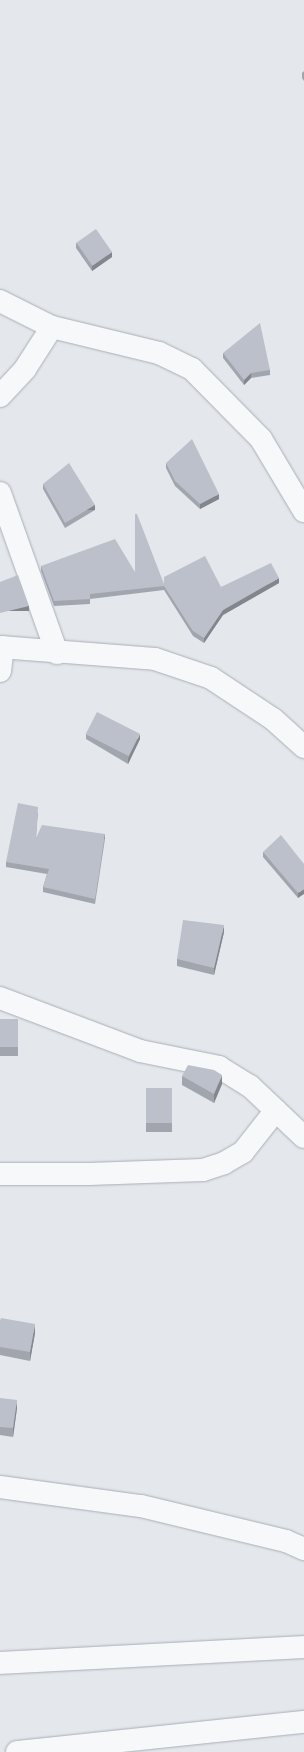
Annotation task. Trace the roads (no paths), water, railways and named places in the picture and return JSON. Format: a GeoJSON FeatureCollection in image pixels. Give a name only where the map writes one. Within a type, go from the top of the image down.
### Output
{"type":"FeatureCollection","features":[{"type":"Feature","properties":{"kind":"street"},"geometry":{"type":"LineString","coordinates":[[0,301],[52,327],[159,353],[192,369],[261,439],[304,510]]}},
{"type":"Feature","properties":{"kind":"street"},"geometry":{"type":"LineString","coordinates":[[0,396],[26,368],[52,327]]}},
{"type":"Feature","properties":{"kind":"street"},"geometry":{"type":"LineString","coordinates":[[0,493],[57,653]]}},
{"type":"Feature","properties":{"kind":"street"},"geometry":{"type":"LineString","coordinates":[[0,672],[2,647],[57,653],[155,659],[211,678],[273,719],[304,747]]}},
{"type":"Feature","properties":{"kind":"street"},"geometry":{"type":"LineString","coordinates":[[0,998],[140,1051],[220,1066],[250,1086],[304,1137]]}},
{"type":"Feature","properties":{"kind":"street"},"geometry":{"type":"LineString","coordinates":[[0,1174],[89,1174],[202,1170],[224,1163],[242,1152],[276,1110]]}},
{"type":"Feature","properties":{"kind":"street"},"geometry":{"type":"LineString","coordinates":[[0,1487],[141,1506],[286,1541],[304,1549]]}},
{"type":"Feature","properties":{"kind":"street"},"geometry":{"type":"LineString","coordinates":[[0,1664],[304,1647]]}},
{"type":"Feature","properties":{"kind":"street"},"geometry":{"type":"LineString","coordinates":[[17,1752],[304,1722]]}}]}
